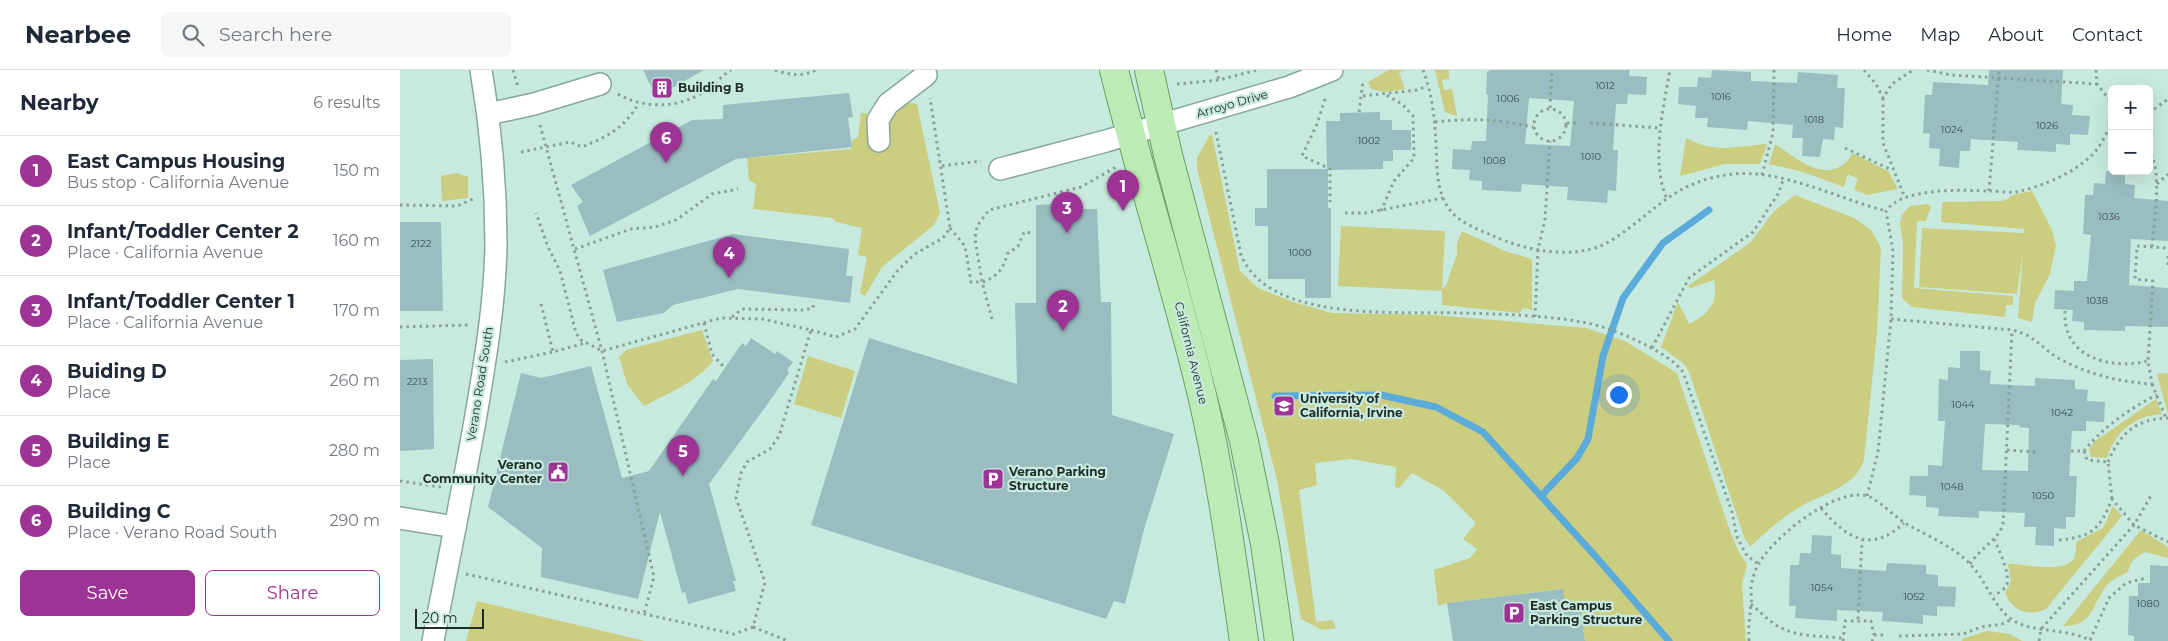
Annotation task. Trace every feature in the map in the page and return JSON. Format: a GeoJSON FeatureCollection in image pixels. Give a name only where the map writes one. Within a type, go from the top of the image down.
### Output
{"type":"FeatureCollection","features":[{"type":"Feature","properties":{"kind":"main road","name":"California Avenue"},"geometry":{"type":"LineString","coordinates":[[1114,70],[1130,134],[1182,312],[1202,397],[1225,511],[1244,641]]}},
{"type":"Feature","properties":{"kind":"main road"},"geometry":{"type":"LineString","coordinates":[[1149,70],[1244,442],[1265,544],[1278,641]]}},
{"type":"Feature","properties":{"kind":"street","name":"Verano Road South"},"geometry":{"type":"LineString","coordinates":[[433,641],[490,326],[496,245],[492,153],[481,70]]}},
{"type":"Feature","properties":{"kind":"street","name":"Arroyo Drive"},"geometry":{"type":"LineString","coordinates":[[1000,169],[1130,134],[1289,87],[1332,70]]}},
{"type":"Feature","properties":{"kind":"street"},"geometry":{"type":"LineString","coordinates":[[879,141],[878,120],[888,104],[926,75]]}},
{"type":"Feature","properties":{"kind":"street"},"geometry":{"type":"LineString","coordinates":[[488,114],[534,104],[600,84]]}},
{"type":"Feature","properties":{"kind":"street"},"geometry":{"type":"LineString","coordinates":[[400,518],[455,526]]}},
{"type":"Feature","properties":{"kind":"path"},"geometry":{"type":"LineString","coordinates":[[513,70],[519,90],[534,104],[602,351],[654,577],[644,614]]}},
{"type":"Feature","properties":{"kind":"path"},"geometry":{"type":"LineString","coordinates":[[600,84],[632,102],[678,104],[700,94],[730,70]]}},
{"type":"Feature","properties":{"kind":"path"},"geometry":{"type":"LineString","coordinates":[[775,70],[792,75],[807,74],[816,70]]}},
{"type":"Feature","properties":{"kind":"path"},"geometry":{"type":"LineString","coordinates":[[1216,70],[1218,80]]}},
{"type":"Feature","properties":{"kind":"path"},"geometry":{"type":"LineString","coordinates":[[1177,85],[1218,80],[1257,70]]}},
{"type":"Feature","properties":{"kind":"path"},"geometry":{"type":"LineString","coordinates":[[1423,70],[1435,122],[1438,182],[1443,198],[1461,222],[1504,241],[1538,250],[1562,252],[1587,250],[1611,240],[1666,197],[1683,187],[1707,178],[1735,174],[1762,175],[1783,180],[1886,211]]}},
{"type":"Feature","properties":{"kind":"path"},"geometry":{"type":"LineString","coordinates":[[1550,108],[1552,70]]}},
{"type":"Feature","properties":{"kind":"path"},"geometry":{"type":"LineString","coordinates":[[1666,197],[1661,184],[1660,128],[1670,70]]}},
{"type":"Feature","properties":{"kind":"path"},"geometry":{"type":"LineString","coordinates":[[1762,175],[1773,133],[1774,70]]}},
{"type":"Feature","properties":{"kind":"path"},"geometry":{"type":"LineString","coordinates":[[1864,70],[1876,84],[1883,98],[1883,142],[1892,170],[1898,179],[1905,198]]}},
{"type":"Feature","properties":{"kind":"path"},"geometry":{"type":"LineString","coordinates":[[1883,98],[1892,84],[1913,70]]}},
{"type":"Feature","properties":{"kind":"path"},"geometry":{"type":"LineString","coordinates":[[1927,70],[1950,74],[2098,84]]}},
{"type":"Feature","properties":{"kind":"path"},"geometry":{"type":"LineString","coordinates":[[1989,191],[1999,70]]}},
{"type":"Feature","properties":{"kind":"path"},"geometry":{"type":"LineString","coordinates":[[2096,70],[2098,84],[2108,98]]}},
{"type":"Feature","properties":{"kind":"path"},"geometry":{"type":"LineString","coordinates":[[926,75],[942,166],[950,228],[965,246],[971,282],[993,279],[1004,265],[1007,254],[1018,246],[1024,232],[1032,232]]}},
{"type":"Feature","properties":{"kind":"path"},"geometry":{"type":"LineString","coordinates":[[1360,112],[1363,81]]}},
{"type":"Feature","properties":{"kind":"path"},"geometry":{"type":"LineString","coordinates":[[1363,96],[1386,95],[1417,90],[1427,86]]}},
{"type":"Feature","properties":{"kind":"path"},"geometry":{"type":"LineString","coordinates":[[1381,211],[1394,182],[1414,158],[1413,116],[1402,104],[1386,95]]}},
{"type":"Feature","properties":{"kind":"path"},"geometry":{"type":"LineString","coordinates":[[2153,110],[2168,98]]}},
{"type":"Feature","properties":{"kind":"path"},"geometry":{"type":"LineString","coordinates":[[1325,100],[1317,124],[1302,156],[1330,169],[1330,202]]}},
{"type":"Feature","properties":{"kind":"path"},"geometry":{"type":"LineString","coordinates":[[521,152],[570,142],[582,148],[603,138],[628,121],[640,103]]}},
{"type":"Feature","properties":{"kind":"path"},"geometry":{"type":"LineString","coordinates":[[1435,122],[1475,118],[1504,121],[1533,128],[1539,138],[1550,141],[1562,136],[1567,123],[1561,112],[1550,108],[1537,114],[1533,128]]}},
{"type":"Feature","properties":{"kind":"path"},"geometry":{"type":"LineString","coordinates":[[1567,123],[1579,123]]}},
{"type":"Feature","properties":{"kind":"path"},"geometry":{"type":"LineString","coordinates":[[1590,123],[1660,128]]}},
{"type":"Feature","properties":{"kind":"path"},"geometry":{"type":"LineString","coordinates":[[1867,496],[1878,452],[1891,319],[1893,251],[1886,211],[1890,205],[1905,198],[1937,191],[2013,192],[2036,187],[2078,166],[2093,155],[2108,130]]}},
{"type":"Feature","properties":{"kind":"path"},"geometry":{"type":"LineString","coordinates":[[1215,131],[1241,255],[1247,269],[1260,282],[1274,291],[1306,303],[1335,310],[1535,317],[1588,323],[1629,337],[1652,348],[1679,367],[1683,372],[1732,512],[1737,537],[1747,556],[1757,563]]}},
{"type":"Feature","properties":{"kind":"path"},"geometry":{"type":"LineString","coordinates":[[1535,317],[1538,250],[1545,218],[1550,141]]}},
{"type":"Feature","properties":{"kind":"path"},"geometry":{"type":"LineString","coordinates":[[1845,148],[1892,170]]}},
{"type":"Feature","properties":{"kind":"path"},"geometry":{"type":"LineString","coordinates":[[2152,247],[2156,185],[2153,159]]}},
{"type":"Feature","properties":{"kind":"path"},"geometry":{"type":"LineString","coordinates":[[942,166],[968,162]]}},
{"type":"Feature","properties":{"kind":"path"},"geometry":{"type":"LineString","coordinates":[[992,319],[982,282],[975,239],[977,226],[989,210],[1081,187],[1116,167]]}},
{"type":"Feature","properties":{"kind":"path"},"geometry":{"type":"LineString","coordinates":[[2156,185],[2168,174]]}},
{"type":"Feature","properties":{"kind":"path"},"geometry":{"type":"LineString","coordinates":[[1652,348],[1689,278],[1753,232],[1778,194],[1783,180]]}},
{"type":"Feature","properties":{"kind":"path"},"geometry":{"type":"LineString","coordinates":[[575,249],[631,230],[655,227],[676,220],[712,194],[738,189]]}},
{"type":"Feature","properties":{"kind":"path"},"geometry":{"type":"LineString","coordinates":[[1345,213],[1381,211],[1443,198]]}},
{"type":"Feature","properties":{"kind":"path"},"geometry":{"type":"LineString","coordinates":[[400,205],[457,206],[473,199]]}},
{"type":"Feature","properties":{"kind":"path"},"geometry":{"type":"LineString","coordinates":[[536,213],[548,247],[560,271],[576,333],[586,342],[602,351],[704,323],[732,318],[762,319],[836,337],[855,329],[898,270],[915,254],[943,238],[950,228]]}},
{"type":"Feature","properties":{"kind":"path"},"geometry":{"type":"LineString","coordinates":[[2059,540],[2079,538],[2098,528],[2112,498],[2108,462],[2116,443],[2131,428],[2149,420],[2167,418],[2152,384],[2148,361],[2153,281],[2135,279],[2137,246],[2168,248]]}},
{"type":"Feature","properties":{"kind":"path"},"geometry":{"type":"LineString","coordinates":[[2168,255],[2168,265]]}},
{"type":"Feature","properties":{"kind":"path"},"geometry":{"type":"LineString","coordinates":[[732,318],[742,309],[804,310],[813,308],[814,301]]}},
{"type":"Feature","properties":{"kind":"path"},"geometry":{"type":"LineString","coordinates":[[541,304],[553,352]]}},
{"type":"Feature","properties":{"kind":"path"},"geometry":{"type":"LineString","coordinates":[[2065,312],[2064,325],[2078,349],[2090,358],[2111,363],[2134,364],[2148,361]]}},
{"type":"Feature","properties":{"kind":"path"},"geometry":{"type":"LineString","coordinates":[[1891,319],[2027,333],[2058,357],[2097,375],[2124,382],[2152,384]]}},
{"type":"Feature","properties":{"kind":"path"},"geometry":{"type":"LineString","coordinates":[[704,323],[712,354],[723,366]]}},
{"type":"Feature","properties":{"kind":"path"},"geometry":{"type":"LineString","coordinates":[[400,327],[471,325]]}},
{"type":"Feature","properties":{"kind":"path"},"geometry":{"type":"LineString","coordinates":[[753,627],[765,582],[736,498],[739,481],[747,462],[770,449],[778,436],[789,408],[811,330]]}},
{"type":"Feature","properties":{"kind":"path"},"geometry":{"type":"LineString","coordinates":[[1970,564],[1976,554],[1994,539],[2003,525],[2012,330]]}},
{"type":"Feature","properties":{"kind":"path"},"geometry":{"type":"LineString","coordinates":[[504,362],[553,352],[586,342]]}},
{"type":"Feature","properties":{"kind":"path"},"geometry":{"type":"LineString","coordinates":[[2084,451],[2094,438],[2146,400],[2157,395]]}},
{"type":"Feature","properties":{"kind":"path"},"geometry":{"type":"LineString","coordinates":[[2007,450],[2036,452]]}},
{"type":"Feature","properties":{"kind":"path"},"geometry":{"type":"LineString","coordinates":[[2071,451],[2084,451]]}},
{"type":"Feature","properties":{"kind":"path"},"geometry":{"type":"LineString","coordinates":[[2084,451],[2087,460],[2108,462]]}},
{"type":"Feature","properties":{"kind":"path"},"geometry":{"type":"LineString","coordinates":[[400,481],[441,487]]}},
{"type":"Feature","properties":{"kind":"path"},"geometry":{"type":"LineString","coordinates":[[1749,641],[1748,615],[1751,604],[1752,582],[1757,563],[1780,537],[1798,522],[1844,497],[1857,494],[1867,496],[1904,523],[1952,549],[1970,564],[2002,610],[2012,620],[2041,629],[2060,630],[2090,640],[2109,598],[2126,583],[2146,578]]}},
{"type":"Feature","properties":{"kind":"path"},"geometry":{"type":"LineString","coordinates":[[2039,641],[2041,629],[2134,525],[2152,494]]}},
{"type":"Feature","properties":{"kind":"path"},"geometry":{"type":"LineString","coordinates":[[2112,498],[2134,525],[2168,542]]}},
{"type":"Feature","properties":{"kind":"path"},"geometry":{"type":"LineString","coordinates":[[1821,508],[1833,522],[1862,540],[1874,540],[1888,534],[1904,523]]}},
{"type":"Feature","properties":{"kind":"path"},"geometry":{"type":"LineString","coordinates":[[1994,539],[2006,568],[2008,580],[2006,586],[1994,596]]}},
{"type":"Feature","properties":{"kind":"path"},"geometry":{"type":"LineString","coordinates":[[1858,620],[1862,540]]}},
{"type":"Feature","properties":{"kind":"path"},"geometry":{"type":"LineString","coordinates":[[446,569],[734,634],[753,627],[788,641]]}},
{"type":"Feature","properties":{"kind":"path"},"geometry":{"type":"LineString","coordinates":[[1751,604],[1779,627],[1808,636],[1843,639],[1845,621],[1871,621],[1874,635],[1872,641]]}},
{"type":"Feature","properties":{"kind":"path"},"geometry":{"type":"LineString","coordinates":[[1899,636],[1963,634],[1981,627],[2002,624],[2012,620]]}},
{"type":"Feature","properties":{"kind":"path"},"geometry":{"type":"LineString","coordinates":[[1874,635],[1887,635]]}},
{"type":"Feature","properties":{"kind":"green space"},"geometry":{"type":"Polygon","coordinates":[[[1389,70],[1408,70],[1399,72],[1405,89],[1385,92],[1371,89],[1368,82],[1389,70]]]}},
{"type":"Feature","properties":{"kind":"green space"},"geometry":{"type":"Polygon","coordinates":[[[1435,70],[1449,70],[1449,79],[1442,80],[1444,90],[1452,89],[1457,116],[1445,112],[1435,70]]]}},
{"type":"Feature","properties":{"kind":"green space"},"geometry":{"type":"Polygon","coordinates":[[[909,103],[917,104],[940,213],[934,225],[882,267],[865,296],[860,293],[867,257],[858,255],[862,228],[836,222],[832,218],[753,209],[756,184],[749,180],[747,158],[851,149],[852,140],[858,137],[861,113],[867,113],[869,145],[891,144],[891,120],[893,116],[909,103]]]}},
{"type":"Feature","properties":{"kind":"green space"},"geometry":{"type":"Polygon","coordinates":[[[1212,135],[1240,271],[1258,288],[1293,302],[1332,313],[1435,315],[1586,328],[1625,341],[1677,373],[1731,534],[1747,564],[1742,584],[1746,641],[1585,641],[1580,606],[1565,607],[1562,589],[1447,603],[1438,606],[1434,570],[1470,558],[1477,549],[1463,539],[1476,523],[1443,490],[1412,473],[1399,488],[1395,487],[1396,467],[1352,459],[1315,463],[1317,485],[1299,490],[1316,622],[1333,620],[1336,628],[1322,630],[1301,619],[1277,480],[1197,169],[1197,158],[1209,136],[1212,135]]]}},
{"type":"Feature","properties":{"kind":"green space"},"geometry":{"type":"Polygon","coordinates":[[[1686,138],[1707,146],[1726,148],[1767,144],[1760,164],[1725,164],[1680,176],[1686,138]]]}},
{"type":"Feature","properties":{"kind":"green space"},"geometry":{"type":"Polygon","coordinates":[[[1775,144],[1804,163],[1825,170],[1835,169],[1844,164],[1853,153],[1888,171],[1898,189],[1867,195],[1854,190],[1858,179],[1848,174],[1844,187],[1803,172],[1769,164],[1775,144]]]}},
{"type":"Feature","properties":{"kind":"green space"},"geometry":{"type":"Polygon","coordinates":[[[456,173],[468,177],[468,198],[442,201],[441,176],[456,173]]]}},
{"type":"Feature","properties":{"kind":"green space"},"geometry":{"type":"Polygon","coordinates":[[[2032,191],[2052,230],[2056,245],[2050,274],[2035,303],[2032,322],[2018,318],[2023,252],[2017,294],[1919,287],[1922,228],[2024,233],[2024,229],[1941,222],[1942,202],[2001,201],[2008,199],[2012,195],[2032,191]]]}},
{"type":"Feature","properties":{"kind":"green space"},"geometry":{"type":"Polygon","coordinates":[[[1795,195],[1854,218],[1871,230],[1881,248],[1877,332],[1864,460],[1860,470],[1845,484],[1791,512],[1750,547],[1744,537],[1689,372],[1684,364],[1661,347],[1678,302],[1689,324],[1702,316],[1714,301],[1714,280],[1690,288],[1688,286],[1751,242],[1774,211],[1795,195]]]}},
{"type":"Feature","properties":{"kind":"green space"},"geometry":{"type":"Polygon","coordinates":[[[1928,204],[1931,207],[1926,221],[1917,221],[1914,288],[2013,296],[2013,305],[2006,305],[2005,317],[1912,307],[1902,298],[1903,245],[1900,223],[1902,215],[1910,206],[1928,204]]]}},
{"type":"Feature","properties":{"kind":"green space"},"geometry":{"type":"Polygon","coordinates":[[[1341,226],[1445,231],[1442,289],[1446,286],[1457,254],[1457,243],[1462,231],[1505,251],[1532,259],[1532,310],[1523,308],[1520,313],[1442,305],[1442,291],[1338,286],[1341,226]]]}},
{"type":"Feature","properties":{"kind":"green space"},"geometry":{"type":"Polygon","coordinates":[[[702,330],[713,361],[690,382],[644,406],[627,384],[619,357],[626,350],[702,330]]]}},
{"type":"Feature","properties":{"kind":"green space"},"geometry":{"type":"Polygon","coordinates":[[[808,356],[855,371],[841,418],[794,404],[808,356]]]}},
{"type":"Feature","properties":{"kind":"green space"},"geometry":{"type":"Polygon","coordinates":[[[2168,373],[2168,414],[2157,374],[2168,373]]]}},
{"type":"Feature","properties":{"kind":"green space"},"geometry":{"type":"Polygon","coordinates":[[[2156,399],[2162,414],[2143,418],[2127,427],[2120,433],[2107,458],[2091,457],[2089,449],[2095,441],[2156,399]]]}},
{"type":"Feature","properties":{"kind":"green space"},"geometry":{"type":"Polygon","coordinates":[[[2113,506],[2122,516],[2046,609],[2027,612],[2016,608],[2005,593],[2011,581],[2008,564],[2053,567],[2069,563],[2075,556],[2076,542],[2103,528],[2113,506]]]}},
{"type":"Feature","properties":{"kind":"green space"},"geometry":{"type":"Polygon","coordinates":[[[2141,530],[2168,547],[2168,558],[2145,552],[2138,556],[2130,565],[2128,572],[2107,585],[2091,613],[2086,618],[2073,625],[2063,626],[2141,530]]]}},
{"type":"Feature","properties":{"kind":"green space"},"geometry":{"type":"Polygon","coordinates":[[[477,601],[645,641],[466,641],[477,601]]]}},
{"type":"Feature","properties":{"kind":"green space"},"geometry":{"type":"Polygon","coordinates":[[[1987,631],[2010,634],[2022,641],[1962,641],[1962,639],[1987,631]]]}},
{"type":"Feature","properties":{"kind":"building","name":"Building B"},"geometry":{"type":"Polygon","coordinates":[[[643,70],[704,70],[656,97],[643,70]]]}},
{"type":"Feature","properties":{"kind":"building"},"geometry":{"type":"Polygon","coordinates":[[[1491,70],[1630,70],[1629,76],[1647,77],[1646,95],[1628,94],[1627,104],[1616,104],[1613,150],[1618,150],[1616,191],[1608,190],[1607,203],[1567,200],[1568,187],[1522,184],[1521,192],[1482,190],[1482,181],[1469,180],[1470,170],[1452,169],[1453,149],[1471,150],[1472,141],[1486,141],[1487,72],[1491,70]],[[1529,98],[1525,144],[1570,146],[1574,101],[1529,98]]]}},
{"type":"Feature","properties":{"kind":"building"},"geometry":{"type":"Polygon","coordinates":[[[1712,70],[1751,72],[1751,81],[1797,83],[1798,72],[1838,75],[1837,88],[1845,88],[1843,128],[1835,127],[1834,140],[1823,139],[1820,157],[1802,156],[1803,138],[1792,138],[1793,125],[1748,121],[1747,130],[1707,127],[1708,118],[1695,118],[1696,106],[1678,104],[1679,87],[1697,87],[1698,77],[1711,78],[1712,70]]]}},
{"type":"Feature","properties":{"kind":"building"},"geometry":{"type":"Polygon","coordinates":[[[1989,70],[2063,70],[2061,104],[2073,105],[2072,115],[2090,116],[2088,135],[2070,134],[2070,145],[2056,144],[2056,152],[2017,150],[2018,142],[1971,139],[1970,151],[1960,151],[1959,168],[1939,166],[1940,149],[1929,148],[1930,134],[1923,133],[1925,95],[1932,95],[1933,82],[1988,85],[1989,70]]]}},
{"type":"Feature","properties":{"kind":"building"},"geometry":{"type":"Polygon","coordinates":[[[849,93],[853,117],[848,118],[852,147],[736,159],[590,236],[577,206],[583,202],[571,185],[692,120],[723,119],[723,105],[849,93]]]}},
{"type":"Feature","properties":{"kind":"building"},"geometry":{"type":"Polygon","coordinates":[[[1380,112],[1380,120],[1392,120],[1392,130],[1411,130],[1411,150],[1393,150],[1393,161],[1383,161],[1383,169],[1328,170],[1328,208],[1331,208],[1331,298],[1305,298],[1305,279],[1268,279],[1268,226],[1255,226],[1255,208],[1267,208],[1267,169],[1327,169],[1326,121],[1340,121],[1340,113],[1380,112]]]}},
{"type":"Feature","properties":{"kind":"building"},"geometry":{"type":"Polygon","coordinates":[[[2106,171],[2108,171],[2108,175],[2125,175],[2125,184],[2135,185],[2134,198],[2168,201],[2168,241],[2131,239],[2129,285],[2168,288],[2168,327],[2125,326],[2125,331],[2084,330],[2084,322],[2072,321],[2073,310],[2054,309],[2055,290],[2074,291],[2074,281],[2087,281],[2091,235],[2083,234],[2085,195],[2093,195],[2094,183],[2105,184],[2106,171]]]}},
{"type":"Feature","properties":{"kind":"building","name":"Verano Parking Structure"},"geometry":{"type":"Polygon","coordinates":[[[1055,204],[1055,209],[1097,209],[1101,302],[1111,302],[1112,415],[1174,434],[1145,526],[1125,604],[1114,601],[1106,619],[811,525],[869,338],[1017,384],[1015,303],[1036,303],[1036,205],[1055,204]]]}},
{"type":"Feature","properties":{"kind":"building"},"geometry":{"type":"Polygon","coordinates":[[[400,222],[441,222],[443,311],[400,311],[400,222]]]}},
{"type":"Feature","properties":{"kind":"building"},"geometry":{"type":"Polygon","coordinates":[[[733,234],[849,249],[846,276],[853,276],[850,303],[738,289],[673,305],[664,313],[617,322],[603,270],[733,234]]]}},
{"type":"Feature","properties":{"kind":"building"},"geometry":{"type":"Polygon","coordinates":[[[751,338],[775,354],[777,351],[793,362],[787,370],[789,373],[709,484],[736,581],[733,581],[736,591],[688,604],[685,592],[682,593],[660,512],[638,599],[541,577],[542,548],[488,507],[521,373],[541,378],[591,366],[622,478],[649,471],[713,379],[716,381],[742,343],[746,346],[751,338]]]}},
{"type":"Feature","properties":{"kind":"building"},"geometry":{"type":"Polygon","coordinates":[[[1960,351],[1980,351],[1980,370],[1991,371],[1990,384],[2035,386],[2035,378],[2075,380],[2075,389],[2088,390],[2087,401],[2105,402],[2104,422],[2086,421],[2086,431],[2072,431],[2069,476],[2077,476],[2075,517],[2066,517],[2066,529],[2054,528],[2054,546],[2035,545],[2036,527],[2024,527],[2025,513],[1979,511],[1979,518],[1938,516],[1939,508],[1926,507],[1926,496],[1909,495],[1910,476],[1928,476],[1928,465],[1942,466],[1945,421],[1938,421],[1939,379],[1948,380],[1948,367],[1960,368],[1960,351]],[[1985,424],[1982,470],[2028,471],[2029,428],[2019,427],[2020,425],[1985,424]]]}},
{"type":"Feature","properties":{"kind":"building"},"geometry":{"type":"Polygon","coordinates":[[[433,359],[434,449],[400,451],[400,360],[433,359]]]}},
{"type":"Feature","properties":{"kind":"building"},"geometry":{"type":"Polygon","coordinates":[[[1812,535],[1832,536],[1831,554],[1841,555],[1841,568],[1886,571],[1887,563],[1926,565],[1926,574],[1938,575],[1938,586],[1956,587],[1955,607],[1937,606],[1937,616],[1923,615],[1923,624],[1882,621],[1883,612],[1837,610],[1837,621],[1795,618],[1796,606],[1789,606],[1790,565],[1799,565],[1800,553],[1811,553],[1812,535]]]}},
{"type":"Feature","properties":{"kind":"building"},"geometry":{"type":"Polygon","coordinates":[[[2150,565],[2168,566],[2168,641],[2134,641],[2134,636],[2128,635],[2129,596],[2138,596],[2138,583],[2150,583],[2150,565]]]}},
{"type":"Feature","properties":{"kind":"building","name":"East Campus Parking Structure"},"geometry":{"type":"Polygon","coordinates":[[[1563,589],[1565,607],[1580,606],[1585,641],[1453,641],[1447,603],[1563,589]]]}},
{"type":"Feature","properties":{"kind":"waterway"},"geometry":{"type":"LineString","coordinates":[[1541,496],[1577,458],[1588,439],[1603,356],[1623,298],[1663,243],[1709,210]]}},
{"type":"Feature","properties":{"kind":"waterway"},"geometry":{"type":"LineString","coordinates":[[1275,396],[1381,395],[1436,407],[1483,432],[1669,641]]}},
{"type":"Feature","properties":{"kind":"place","name":"Building B"},"geometry":{"type":"Point","coordinates":[662,88]}},
{"type":"Feature","properties":{"kind":"place","name":"Building C"},"geometry":{"type":"Point","coordinates":[666,163]}},
{"type":"Feature","properties":{"kind":"place","name":"East Campus Housing"},"geometry":{"type":"Point","coordinates":[1123,211]}},
{"type":"Feature","properties":{"kind":"place","name":"Infant/Toddler Center 1"},"geometry":{"type":"Point","coordinates":[1067,233]}},
{"type":"Feature","properties":{"kind":"place","name":"Buiding D"},"geometry":{"type":"Point","coordinates":[729,278]}},
{"type":"Feature","properties":{"kind":"place","name":"Infant/Toddler Center 2"},"geometry":{"type":"Point","coordinates":[1063,331]}},
{"type":"Feature","properties":{"kind":"place","name":"University of California, Irvine"},"geometry":{"type":"Point","coordinates":[1284,406]}},
{"type":"Feature","properties":{"kind":"place","name":"Verano Community Center"},"geometry":{"type":"Point","coordinates":[558,472]}},
{"type":"Feature","properties":{"kind":"place","name":"Building E"},"geometry":{"type":"Point","coordinates":[683,476]}},
{"type":"Feature","properties":{"kind":"place","name":"Verano Parking Structure"},"geometry":{"type":"Point","coordinates":[993,479]}},
{"type":"Feature","properties":{"kind":"place","name":"East Campus Parking Structure"},"geometry":{"type":"Point","coordinates":[1514,613]}}]}
